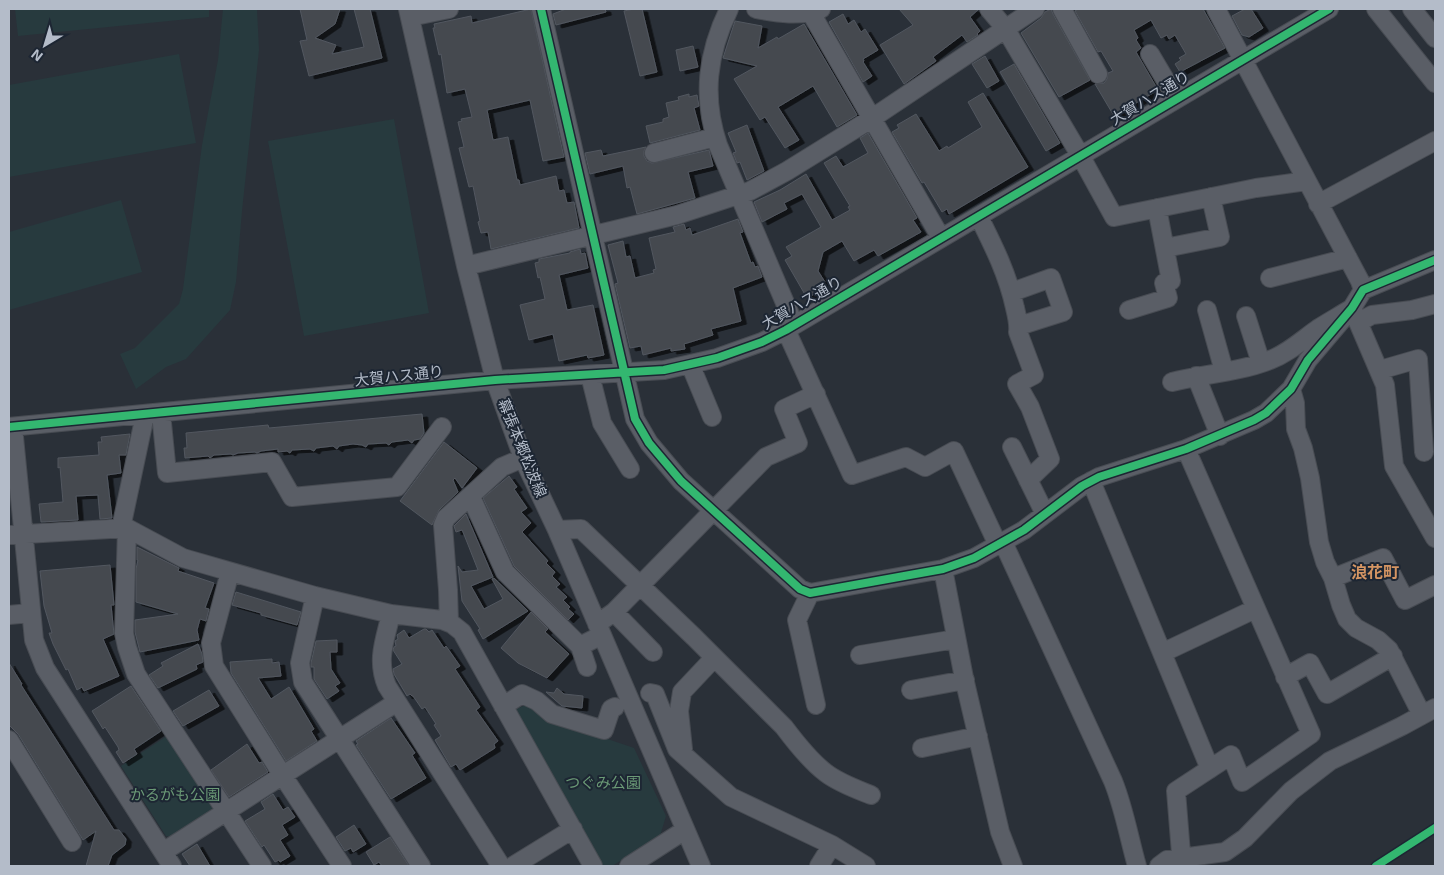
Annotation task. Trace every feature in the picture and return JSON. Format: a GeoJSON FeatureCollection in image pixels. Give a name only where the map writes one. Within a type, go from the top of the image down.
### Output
{"type":"FeatureCollection","features":[{"type":"Feature","properties":{"kind":"street"},"geometry":{"type":"LineString","coordinates":[[408,13],[448,9]]}},
{"type":"Feature","properties":{"kind":"street"},"geometry":{"type":"LineString","coordinates":[[541,9],[635,418],[649,443],[681,481],[800,589],[810,593],[943,569],[974,558],[1024,530],[1090,481],[1220,436],[1266,413],[1291,389],[1308,360],[1355,315],[1363,290],[1360,280],[1216,9]]}},
{"type":"Feature","properties":{"kind":"street"},"geometry":{"type":"LineString","coordinates":[[729,9],[719,29],[712,53],[708,81],[711,124],[816,394],[852,475],[906,457],[925,466],[954,451],[1113,781],[1121,801],[1137,866]]}},
{"type":"Feature","properties":{"kind":"street"},"geometry":{"type":"LineString","coordinates":[[756,9],[776,13],[815,11],[871,119],[941,238]]}},
{"type":"Feature","properties":{"kind":"street"},"geometry":{"type":"LineString","coordinates":[[990,9],[1005,28],[1080,155],[1114,218],[1256,188],[1307,181]]}},
{"type":"Feature","properties":{"kind":"street"},"geometry":{"type":"LineString","coordinates":[[466,266],[677,215],[739,196],[787,171],[871,119],[1035,9]]}},
{"type":"Feature","properties":{"kind":"street"},"geometry":{"type":"LineString","coordinates":[[1062,9],[1098,74]]}},
{"type":"Feature","properties":{"kind":"street","name":"大賀ハス通り"},"geometry":{"type":"LineString","coordinates":[[11,427],[495,380],[664,370],[718,358],[762,342],[790,327],[979,217],[1242,58],[1329,9]]}},
{"type":"Feature","properties":{"kind":"street"},"geometry":{"type":"LineString","coordinates":[[1376,9],[1435,83]]}},
{"type":"Feature","properties":{"kind":"street"},"geometry":{"type":"LineString","coordinates":[[1412,9],[1435,38]]}},
{"type":"Feature","properties":{"kind":"street","name":"幕張本郷松波線"},"geometry":{"type":"LineString","coordinates":[[408,13],[466,266],[495,380],[523,458],[557,530],[701,866]]}},
{"type":"Feature","properties":{"kind":"street"},"geometry":{"type":"LineString","coordinates":[[1150,54],[1176,98]]}},
{"type":"Feature","properties":{"kind":"street"},"geometry":{"type":"LineString","coordinates":[[654,153],[715,137]]}},
{"type":"Feature","properties":{"kind":"street"},"geometry":{"type":"LineString","coordinates":[[1318,204],[1435,141]]}},
{"type":"Feature","properties":{"kind":"street"},"geometry":{"type":"LineString","coordinates":[[1165,248],[1220,236],[1211,197]]}},
{"type":"Feature","properties":{"kind":"street"},"geometry":{"type":"LineString","coordinates":[[1128,310],[1168,298],[1164,283],[1172,281],[1157,208]]}},
{"type":"Feature","properties":{"kind":"street"},"geometry":{"type":"LineString","coordinates":[[979,217],[1002,263],[1012,292],[1019,326],[1018,332],[1034,375],[1016,384],[1030,407],[1050,459],[1028,480]]}},
{"type":"Feature","properties":{"kind":"street"},"geometry":{"type":"LineString","coordinates":[[1270,278],[1348,258]]}},
{"type":"Feature","properties":{"kind":"street"},"geometry":{"type":"LineString","coordinates":[[1363,290],[1435,260]]}},
{"type":"Feature","properties":{"kind":"street"},"geometry":{"type":"LineString","coordinates":[[1012,292],[1051,278],[1063,312],[1019,326]]}},
{"type":"Feature","properties":{"kind":"street"},"geometry":{"type":"LineString","coordinates":[[1172,382],[1261,362],[1287,352],[1355,315],[1412,310],[1435,304]]}},
{"type":"Feature","properties":{"kind":"street"},"geometry":{"type":"LineString","coordinates":[[1206,310],[1224,370]]}},
{"type":"Feature","properties":{"kind":"street"},"geometry":{"type":"LineString","coordinates":[[1355,315],[1385,385],[1394,466],[1430,518],[1435,538]]}},
{"type":"Feature","properties":{"kind":"street"},"geometry":{"type":"LineString","coordinates":[[1246,316],[1261,362]]}},
{"type":"Feature","properties":{"kind":"street"},"geometry":{"type":"LineString","coordinates":[[1380,370],[1418,359],[1424,452]]}},
{"type":"Feature","properties":{"kind":"street"},"geometry":{"type":"LineString","coordinates":[[690,364],[712,417]]}},
{"type":"Feature","properties":{"kind":"street"},"geometry":{"type":"LineString","coordinates":[[590,374],[602,424],[630,469]]}},
{"type":"Feature","properties":{"kind":"street"},"geometry":{"type":"LineString","coordinates":[[1196,376],[1220,436]]}},
{"type":"Feature","properties":{"kind":"street"},"geometry":{"type":"LineString","coordinates":[[1159,866],[1167,860],[1181,862],[1225,852],[1245,838],[1291,791],[1330,761],[1429,712],[1389,650],[1378,640],[1356,628],[1347,619],[1341,605],[1319,542],[1310,478],[1296,428],[1295,403],[1291,389]]}},
{"type":"Feature","properties":{"kind":"street"},"geometry":{"type":"LineString","coordinates":[[580,646],[600,630],[614,612],[766,457],[798,443],[784,409],[816,394]]}},
{"type":"Feature","properties":{"kind":"street"},"geometry":{"type":"LineString","coordinates":[[153,414],[167,473],[272,462],[292,497],[397,487],[442,427]]}},
{"type":"Feature","properties":{"kind":"street"},"geometry":{"type":"LineString","coordinates":[[153,414],[124,528],[124,633],[136,674],[262,866]]}},
{"type":"Feature","properties":{"kind":"street"},"geometry":{"type":"LineString","coordinates":[[11,427],[16,534],[34,640],[45,668],[167,859],[228,812],[397,702]]}},
{"type":"Feature","properties":{"kind":"street"},"geometry":{"type":"LineString","coordinates":[[1043,441],[1016,455],[1045,514]]}},
{"type":"Feature","properties":{"kind":"street"},"geometry":{"type":"LineString","coordinates":[[1181,862],[1176,791],[1231,755],[1242,782],[1311,734],[1186,449]]}},
{"type":"Feature","properties":{"kind":"street"},"geometry":{"type":"LineString","coordinates":[[449,622],[442,525],[446,518],[502,467],[523,458]]}},
{"type":"Feature","properties":{"kind":"street"},"geometry":{"type":"LineString","coordinates":[[1090,481],[1210,769]]}},
{"type":"Feature","properties":{"kind":"street"},"geometry":{"type":"LineString","coordinates":[[471,497],[505,572],[580,646],[587,667]]}},
{"type":"Feature","properties":{"kind":"street"},"geometry":{"type":"LineString","coordinates":[[16,534],[124,528],[183,558],[230,572],[315,596],[391,614],[432,618],[449,622],[462,632],[593,866]]}},
{"type":"Feature","properties":{"kind":"street"},"geometry":{"type":"LineString","coordinates":[[557,530],[581,529],[784,727],[794,742],[826,774],[871,796]]}},
{"type":"Feature","properties":{"kind":"street"},"geometry":{"type":"LineString","coordinates":[[1333,578],[1383,558],[1405,600],[1435,585]]}},
{"type":"Feature","properties":{"kind":"street"},"geometry":{"type":"LineString","coordinates":[[943,569],[965,680],[1000,832],[1013,866]]}},
{"type":"Feature","properties":{"kind":"street"},"geometry":{"type":"LineString","coordinates":[[230,572],[211,643],[214,666],[342,866]]}},
{"type":"Feature","properties":{"kind":"street"},"geometry":{"type":"LineString","coordinates":[[810,593],[797,620],[816,705]]}},
{"type":"Feature","properties":{"kind":"street"},"geometry":{"type":"LineString","coordinates":[[315,596],[300,664],[303,682],[421,866]]}},
{"type":"Feature","properties":{"kind":"street"},"geometry":{"type":"LineString","coordinates":[[1162,653],[1255,609]]}},
{"type":"Feature","properties":{"kind":"street"},"geometry":{"type":"LineString","coordinates":[[614,612],[653,652]]}},
{"type":"Feature","properties":{"kind":"street"},"geometry":{"type":"LineString","coordinates":[[9,615],[30,613]]}},
{"type":"Feature","properties":{"kind":"street"},"geometry":{"type":"LineString","coordinates":[[391,614],[381,657],[382,673],[387,686],[501,866]]}},
{"type":"Feature","properties":{"kind":"street"},"geometry":{"type":"LineString","coordinates":[[860,655],[956,638]]}},
{"type":"Feature","properties":{"kind":"street"},"geometry":{"type":"LineString","coordinates":[[1285,677],[1310,663],[1327,694],[1393,656]]}},
{"type":"Feature","properties":{"kind":"street"},"geometry":{"type":"LineString","coordinates":[[683,754],[679,712],[682,692],[714,658]]}},
{"type":"Feature","properties":{"kind":"street"},"geometry":{"type":"LineString","coordinates":[[911,690],[965,680]]}},
{"type":"Feature","properties":{"kind":"street"},"geometry":{"type":"LineString","coordinates":[[650,693],[655,694],[677,749],[731,797],[832,845],[866,866]]}},
{"type":"Feature","properties":{"kind":"street"},"geometry":{"type":"LineString","coordinates":[[503,706],[522,694],[537,701],[552,714],[604,730],[611,709],[615,707]]}},
{"type":"Feature","properties":{"kind":"street"},"geometry":{"type":"LineString","coordinates":[[922,748],[978,736]]}},
{"type":"Feature","properties":{"kind":"street"},"geometry":{"type":"LineString","coordinates":[[9,740],[72,842]]}},
{"type":"Feature","properties":{"kind":"street"},"geometry":{"type":"LineString","coordinates":[[513,866],[573,829]]}},
{"type":"Feature","properties":{"kind":"street"},"geometry":{"type":"LineString","coordinates":[[629,866],[685,830]]}},
{"type":"Feature","properties":{"kind":"street"},"geometry":{"type":"LineString","coordinates":[[819,866],[832,845]]}},
{"type":"Feature","properties":{"kind":"green space"},"geometry":{"type":"Polygon","coordinates":[[[15,9],[209,9],[209,17],[18,36],[15,9]]]}},
{"type":"Feature","properties":{"kind":"green space"},"geometry":{"type":"Polygon","coordinates":[[[223,9],[257,9],[259,50],[236,282],[230,310],[186,359],[166,367],[136,389],[120,354],[135,348],[179,304],[183,289],[202,145],[218,60],[223,9]]]}},
{"type":"Feature","properties":{"kind":"green space"},"geometry":{"type":"Polygon","coordinates":[[[179,54],[196,143],[9,177],[9,85],[179,54]]]}},
{"type":"Feature","properties":{"kind":"green space"},"geometry":{"type":"Polygon","coordinates":[[[394,119],[429,313],[304,336],[268,141],[394,119]]]}},
{"type":"Feature","properties":{"kind":"green space"},"geometry":{"type":"Polygon","coordinates":[[[121,200],[142,272],[9,310],[9,232],[121,200]]]}},
{"type":"Feature","properties":{"kind":"green space","name":"つぐみ公園"},"geometry":{"type":"Polygon","coordinates":[[[526,705],[552,720],[634,748],[666,816],[660,836],[612,866],[601,866],[514,714],[516,709],[526,705]]]}},
{"type":"Feature","properties":{"kind":"green space","name":"かるがも公園"},"geometry":{"type":"Polygon","coordinates":[[[170,734],[217,807],[216,813],[175,838],[166,836],[121,766],[170,734]]]}},
{"type":"Feature","properties":{"kind":"building"},"geometry":{"type":"Polygon","coordinates":[[[300,9],[340,9],[335,24],[315,38],[336,45],[332,54],[364,47],[354,9],[370,9],[382,58],[309,76],[300,41],[307,40],[300,9]]]}},
{"type":"Feature","properties":{"kind":"building"},"geometry":{"type":"Polygon","coordinates":[[[531,9],[564,157],[543,161],[530,100],[487,110],[493,140],[508,137],[517,180],[519,180],[520,185],[556,176],[559,191],[564,190],[567,203],[574,202],[579,228],[491,249],[488,232],[481,233],[473,186],[469,187],[459,148],[464,147],[458,122],[462,121],[461,119],[472,117],[465,89],[447,93],[441,54],[439,55],[433,28],[435,28],[434,24],[471,16],[472,23],[531,9]]]}},
{"type":"Feature","properties":{"kind":"building"},"geometry":{"type":"Polygon","coordinates":[[[566,9],[605,9],[606,12],[556,25],[553,14],[566,9]]]}},
{"type":"Feature","properties":{"kind":"building"},"geometry":{"type":"Polygon","coordinates":[[[642,9],[657,72],[640,76],[624,11],[642,9]]]}},
{"type":"Feature","properties":{"kind":"building"},"geometry":{"type":"Polygon","coordinates":[[[899,9],[979,9],[970,17],[980,31],[978,35],[967,42],[962,35],[933,57],[936,61],[904,84],[880,45],[913,25],[899,9]]]}},
{"type":"Feature","properties":{"kind":"building"},"geometry":{"type":"Polygon","coordinates":[[[1051,9],[1090,80],[1059,97],[1021,33],[1051,9]]]}},
{"type":"Feature","properties":{"kind":"building"},"geometry":{"type":"Polygon","coordinates":[[[1078,9],[1203,9],[1225,48],[1180,72],[1175,64],[1181,60],[1179,58],[1186,54],[1175,35],[1169,39],[1167,35],[1161,38],[1151,20],[1134,30],[1138,38],[1136,40],[1141,48],[1136,52],[1158,90],[1114,116],[1095,84],[1104,83],[1108,73],[1113,71],[1101,51],[1098,52],[1075,11],[1078,9]]]}},
{"type":"Feature","properties":{"kind":"building"},"geometry":{"type":"Polygon","coordinates":[[[1245,9],[1251,9],[1263,28],[1249,37],[1242,35],[1232,16],[1245,9]]]}},
{"type":"Feature","properties":{"kind":"building"},"geometry":{"type":"Polygon","coordinates":[[[843,14],[848,24],[854,20],[861,32],[865,29],[878,50],[863,59],[872,76],[863,82],[829,22],[843,14]]]}},
{"type":"Feature","properties":{"kind":"building"},"geometry":{"type":"Polygon","coordinates":[[[735,21],[762,26],[758,48],[804,24],[857,115],[837,127],[813,86],[778,107],[799,140],[785,148],[765,117],[760,120],[734,79],[757,66],[723,58],[735,21]]]}},
{"type":"Feature","properties":{"kind":"building"},"geometry":{"type":"Polygon","coordinates":[[[693,46],[698,67],[680,71],[676,50],[693,46]]]}},
{"type":"Feature","properties":{"kind":"building"},"geometry":{"type":"Polygon","coordinates":[[[985,56],[999,81],[987,88],[972,64],[985,56]]]}},
{"type":"Feature","properties":{"kind":"building"},"geometry":{"type":"Polygon","coordinates":[[[1014,64],[1060,143],[1046,151],[1000,72],[1014,64]]]}},
{"type":"Feature","properties":{"kind":"building"},"geometry":{"type":"Polygon","coordinates":[[[983,93],[1028,167],[949,214],[947,209],[942,212],[924,182],[922,183],[892,132],[899,128],[897,125],[916,114],[939,151],[947,146],[948,148],[982,127],[968,102],[983,93]]]}},
{"type":"Feature","properties":{"kind":"building"},"geometry":{"type":"Polygon","coordinates":[[[689,94],[689,97],[697,95],[699,106],[694,108],[700,130],[650,143],[646,126],[663,122],[663,119],[669,117],[666,103],[679,100],[678,97],[689,94]]]}},
{"type":"Feature","properties":{"kind":"building"},"geometry":{"type":"Polygon","coordinates":[[[747,125],[764,171],[747,180],[740,162],[737,163],[733,153],[736,152],[728,133],[747,125]]]}},
{"type":"Feature","properties":{"kind":"building"},"geometry":{"type":"Polygon","coordinates":[[[868,133],[917,218],[913,220],[921,232],[878,256],[874,250],[854,261],[842,241],[823,252],[818,271],[825,282],[817,286],[820,291],[807,298],[785,260],[792,256],[786,247],[821,227],[802,194],[784,203],[787,209],[762,222],[754,202],[780,190],[806,174],[832,220],[850,210],[848,207],[850,206],[824,163],[836,156],[843,167],[868,153],[860,138],[868,133]]]}},
{"type":"Feature","properties":{"kind":"building"},"geometry":{"type":"Polygon","coordinates":[[[646,147],[644,156],[647,161],[652,163],[709,150],[713,166],[688,172],[695,198],[637,214],[630,187],[627,188],[623,166],[590,174],[585,153],[601,150],[603,156],[646,147]]]}},
{"type":"Feature","properties":{"kind":"building"},"geometry":{"type":"Polygon","coordinates":[[[738,219],[743,232],[740,233],[751,263],[753,262],[755,267],[758,266],[762,277],[733,288],[741,321],[711,329],[713,335],[684,344],[685,349],[671,351],[671,348],[643,355],[641,346],[630,348],[615,284],[618,283],[608,245],[623,241],[626,257],[630,256],[635,278],[654,273],[653,270],[656,269],[649,238],[675,232],[673,227],[684,224],[686,230],[690,228],[692,235],[738,219]]]}},
{"type":"Feature","properties":{"kind":"building"},"geometry":{"type":"Polygon","coordinates":[[[580,249],[581,254],[585,253],[588,268],[559,275],[567,310],[593,305],[604,355],[588,358],[587,355],[559,361],[553,334],[529,340],[520,305],[545,299],[535,263],[539,262],[539,259],[570,253],[580,249]]]}},
{"type":"Feature","properties":{"kind":"building"},"geometry":{"type":"Polygon","coordinates":[[[422,414],[424,433],[420,439],[414,440],[412,443],[408,440],[392,442],[389,445],[386,443],[368,444],[366,447],[353,444],[339,446],[337,449],[333,446],[316,448],[314,451],[310,449],[292,450],[290,453],[287,451],[278,452],[278,449],[257,453],[214,455],[210,458],[208,456],[185,458],[184,448],[187,448],[186,433],[268,425],[269,428],[422,414]]]}},
{"type":"Feature","properties":{"kind":"building"},"geometry":{"type":"Polygon","coordinates":[[[130,434],[126,455],[119,455],[121,473],[107,475],[112,518],[100,519],[98,495],[76,496],[78,520],[41,522],[39,504],[63,502],[58,458],[99,455],[98,442],[102,442],[101,437],[130,434]]]}},
{"type":"Feature","properties":{"kind":"building"},"geometry":{"type":"Polygon","coordinates":[[[444,442],[477,468],[462,488],[455,478],[453,480],[458,492],[439,510],[432,525],[400,501],[444,442]]]}},
{"type":"Feature","properties":{"kind":"building"},"geometry":{"type":"Polygon","coordinates":[[[509,476],[517,487],[514,489],[527,508],[521,512],[531,523],[522,532],[548,561],[546,563],[555,572],[552,576],[560,584],[556,587],[567,597],[563,600],[570,607],[568,609],[574,614],[568,620],[514,566],[483,498],[509,476]]]}},
{"type":"Feature","properties":{"kind":"building"},"geometry":{"type":"Polygon","coordinates":[[[466,514],[493,577],[471,586],[484,609],[503,599],[492,579],[494,578],[528,611],[483,639],[478,630],[480,629],[462,601],[458,566],[462,572],[478,570],[462,530],[456,532],[454,526],[466,514]]]}},
{"type":"Feature","properties":{"kind":"building"},"geometry":{"type":"Polygon","coordinates":[[[137,547],[179,568],[178,571],[214,583],[205,608],[209,609],[206,621],[200,619],[197,630],[199,640],[140,652],[135,632],[135,620],[178,614],[136,602],[137,547]]]}},
{"type":"Feature","properties":{"kind":"building"},"geometry":{"type":"Polygon","coordinates":[[[110,565],[114,605],[111,605],[114,634],[103,639],[119,676],[84,691],[82,687],[77,690],[49,633],[52,633],[44,606],[40,571],[110,565]]]}},
{"type":"Feature","properties":{"kind":"building"},"geometry":{"type":"Polygon","coordinates":[[[236,592],[301,612],[297,625],[232,605],[236,592]]]}},
{"type":"Feature","properties":{"kind":"building"},"geometry":{"type":"Polygon","coordinates":[[[531,612],[548,629],[545,632],[569,654],[547,678],[518,663],[501,648],[531,612]]]}},
{"type":"Feature","properties":{"kind":"building"},"geometry":{"type":"Polygon","coordinates":[[[424,629],[429,632],[432,630],[444,648],[446,646],[460,666],[455,669],[480,707],[476,710],[498,741],[494,744],[495,748],[460,770],[456,764],[451,767],[435,740],[441,736],[425,707],[422,709],[410,694],[407,696],[394,674],[393,669],[402,664],[393,650],[396,646],[395,641],[398,639],[397,635],[404,630],[409,638],[424,629]]]}},
{"type":"Feature","properties":{"kind":"building"},"geometry":{"type":"Polygon","coordinates":[[[337,640],[337,652],[330,652],[331,669],[340,683],[335,686],[339,691],[327,699],[314,679],[314,667],[311,667],[311,663],[316,641],[337,640]]]}},
{"type":"Feature","properties":{"kind":"building"},"geometry":{"type":"Polygon","coordinates":[[[198,644],[203,662],[196,665],[197,669],[158,688],[149,675],[163,666],[161,663],[198,644]]]}},
{"type":"Feature","properties":{"kind":"building"},"geometry":{"type":"Polygon","coordinates":[[[272,659],[272,663],[279,662],[281,676],[258,678],[271,699],[289,687],[314,729],[311,731],[317,741],[286,761],[231,673],[230,662],[272,659]]]}},
{"type":"Feature","properties":{"kind":"building"},"geometry":{"type":"Polygon","coordinates":[[[9,663],[21,685],[114,830],[119,830],[126,839],[125,845],[112,855],[108,866],[86,866],[96,831],[83,840],[18,734],[9,725],[9,663]]]}},
{"type":"Feature","properties":{"kind":"building"},"geometry":{"type":"Polygon","coordinates":[[[131,686],[161,731],[134,749],[137,754],[123,763],[116,752],[119,750],[118,747],[105,727],[103,729],[92,711],[131,686]]]}},
{"type":"Feature","properties":{"kind":"building"},"geometry":{"type":"Polygon","coordinates":[[[557,688],[564,694],[583,696],[582,708],[562,706],[546,692],[554,693],[557,688]]]}},
{"type":"Feature","properties":{"kind":"building"},"geometry":{"type":"Polygon","coordinates":[[[209,690],[219,706],[183,726],[173,711],[209,690]]]}},
{"type":"Feature","properties":{"kind":"building"},"geometry":{"type":"Polygon","coordinates":[[[391,718],[415,753],[412,755],[426,778],[391,799],[356,745],[358,744],[356,741],[391,718]]]}},
{"type":"Feature","properties":{"kind":"building"},"geometry":{"type":"Polygon","coordinates":[[[247,744],[259,763],[262,762],[268,772],[229,797],[211,770],[247,744]]]}},
{"type":"Feature","properties":{"kind":"building"},"geometry":{"type":"Polygon","coordinates":[[[273,794],[283,810],[288,807],[295,817],[282,825],[288,835],[280,840],[290,856],[280,862],[279,860],[275,862],[264,845],[262,847],[245,821],[265,809],[261,802],[273,794]]]}},
{"type":"Feature","properties":{"kind":"building"},"geometry":{"type":"Polygon","coordinates":[[[354,825],[366,844],[353,852],[351,848],[345,851],[336,837],[354,825]]]}},
{"type":"Feature","properties":{"kind":"building"},"geometry":{"type":"Polygon","coordinates":[[[390,837],[409,866],[382,866],[379,862],[374,865],[366,852],[390,837]]]}},
{"type":"Feature","properties":{"kind":"building"},"geometry":{"type":"Polygon","coordinates":[[[197,844],[210,866],[190,866],[182,854],[197,844]]]}},
{"type":"Feature","properties":{"kind":"cycle path"},"geometry":{"type":"LineString","coordinates":[[541,9],[635,419],[649,443],[681,481],[800,589],[810,593],[943,569],[974,558],[1024,530],[1082,486],[1099,477],[1186,449],[1254,420],[1266,413],[1291,389],[1308,360],[1352,308],[1363,290],[1435,260]]}},
{"type":"Feature","properties":{"kind":"cycle path"},"geometry":{"type":"LineString","coordinates":[[9,427],[495,380],[664,370],[717,358],[762,342],[786,330],[1329,9]]}},
{"type":"Feature","properties":{"kind":"cycle path"},"geometry":{"type":"LineString","coordinates":[[1376,866],[1435,828]]}},
{"type":"Feature","properties":{"kind":"district","name":"浪花町"},"geometry":{"type":"Point","coordinates":[1375,572]}}]}
